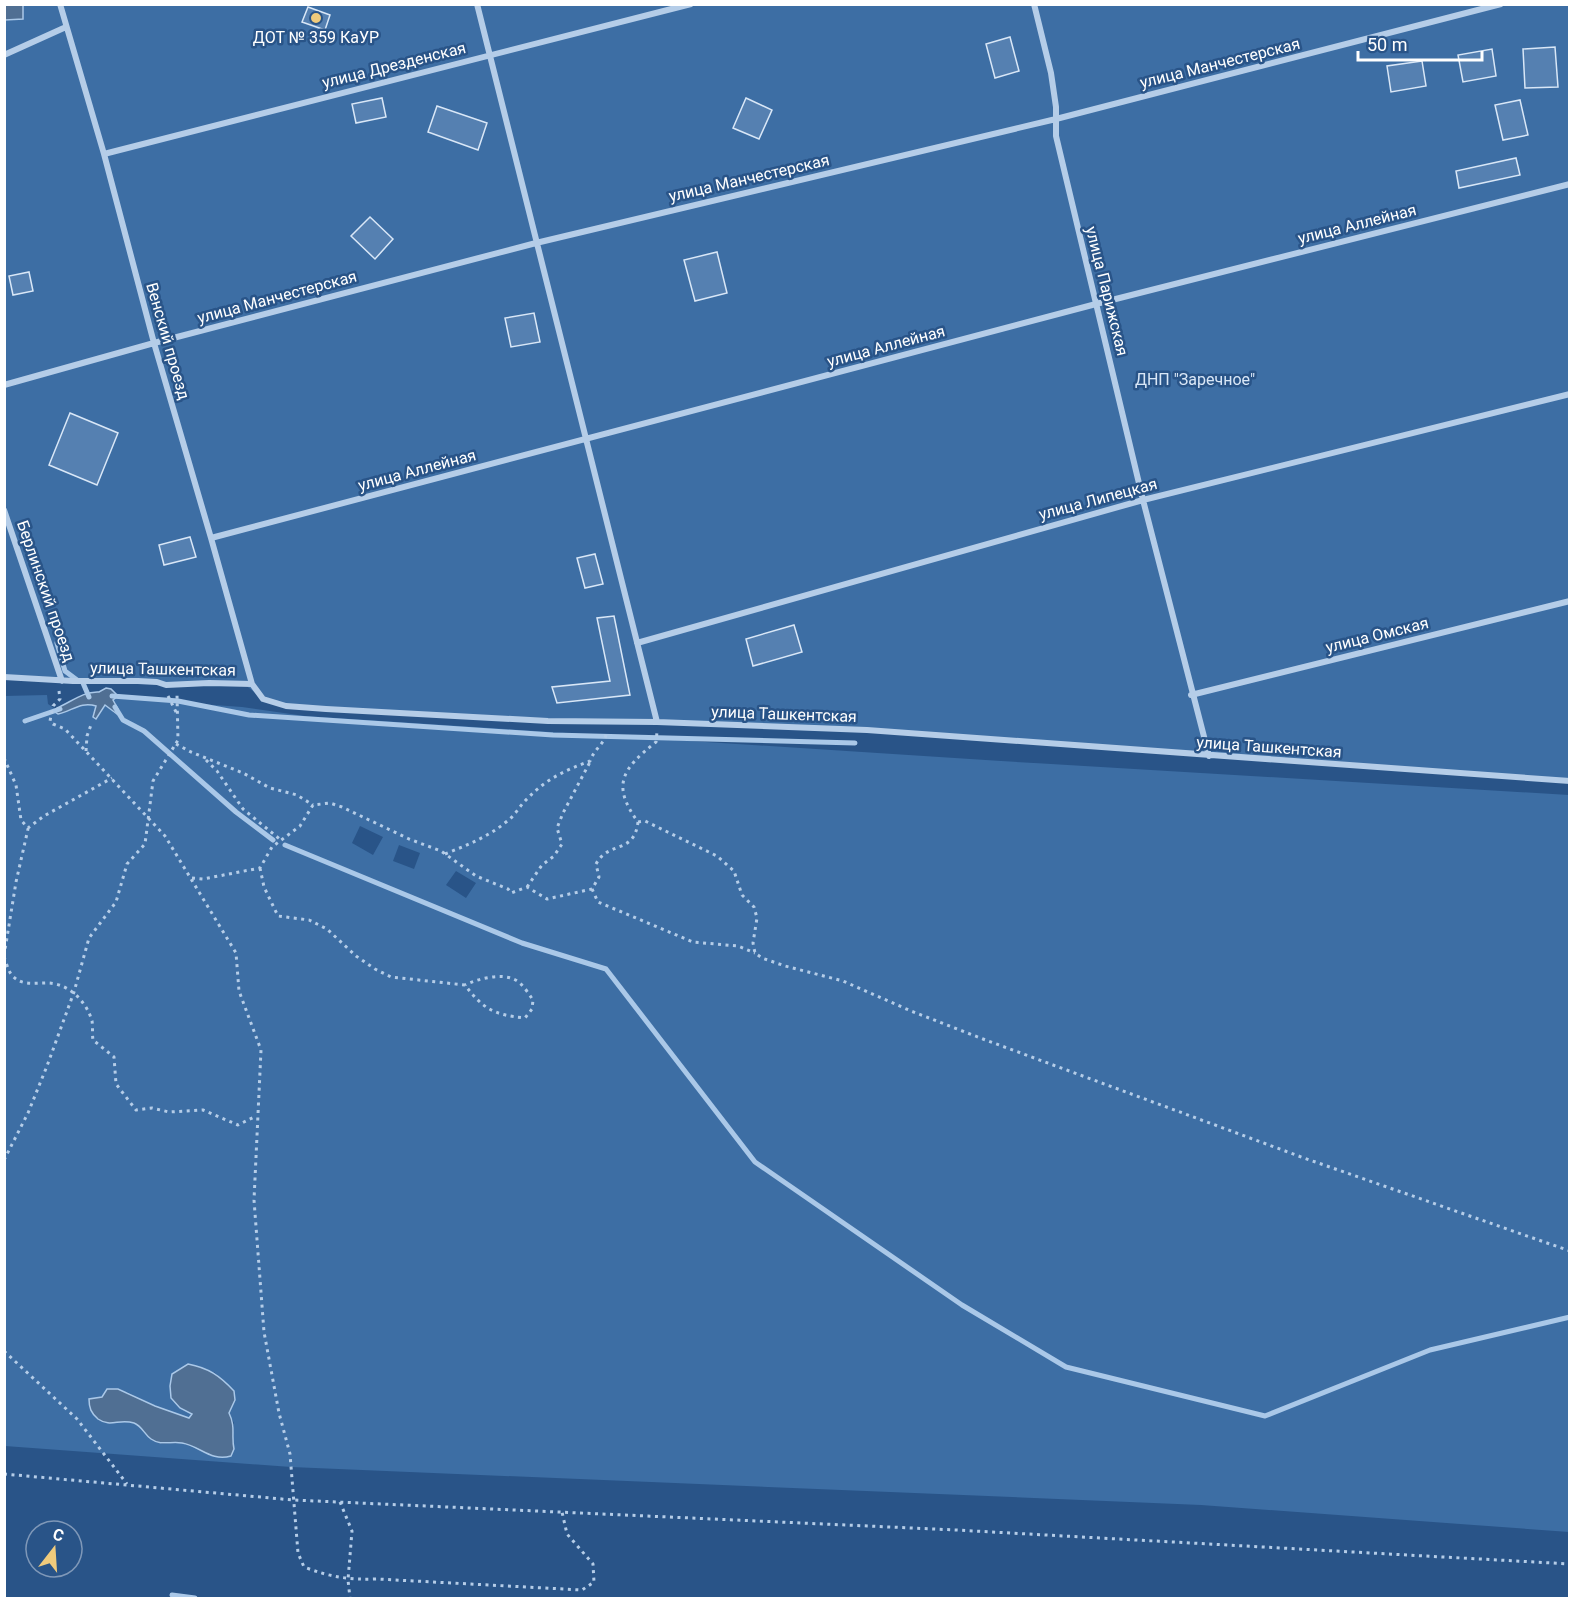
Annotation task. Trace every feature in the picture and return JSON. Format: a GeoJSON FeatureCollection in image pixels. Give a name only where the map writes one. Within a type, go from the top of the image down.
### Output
{"type":"FeatureCollection","features":[{"type":"Feature","properties":{"kind":"street","name":"Венский проезд"},"geometry":{"type":"LineString","coordinates":[[60,4],[252,684]]}},
{"type":"Feature","properties":{"kind":"street"},"geometry":{"type":"LineString","coordinates":[[477,4],[657,722]]}},
{"type":"Feature","properties":{"kind":"street","name":"улица Дрезденская"},"geometry":{"type":"LineString","coordinates":[[104,154],[691,4]]}},
{"type":"Feature","properties":{"kind":"street","name":"улица Парижская"},"geometry":{"type":"LineString","coordinates":[[1034,4],[1051,72],[1056,107],[1056,136],[1191,695],[1209,756]]}},
{"type":"Feature","properties":{"kind":"street","name":"улица Манчестерская"},"geometry":{"type":"LineString","coordinates":[[4,385],[154,343],[536,243],[1056,119],[1501,4]]}},
{"type":"Feature","properties":{"kind":"street"},"geometry":{"type":"LineString","coordinates":[[4,55],[66,27]]}},
{"type":"Feature","properties":{"kind":"street","name":"улица Аллейная"},"geometry":{"type":"LineString","coordinates":[[211,538],[1096,304],[1569,184]]}},
{"type":"Feature","properties":{"kind":"street","name":"улица Липецкая"},"geometry":{"type":"LineString","coordinates":[[637,643],[1143,500],[1569,394]]}},
{"type":"Feature","properties":{"kind":"street","name":"Берлинский проезд"},"geometry":{"type":"LineString","coordinates":[[4,510],[60,681]]}},
{"type":"Feature","properties":{"kind":"street","name":"улица Омская"},"geometry":{"type":"LineString","coordinates":[[1191,695],[1569,601]]}},
{"type":"Feature","properties":{"kind":"street","name":"улица Ташкентская"},"geometry":{"type":"LineString","coordinates":[[4,677],[60,681],[138,681],[176,685],[252,684],[263,699],[286,706],[548,721],[657,722],[867,730],[1569,781]]}},
{"type":"Feature","properties":{"kind":"path"},"geometry":{"type":"LineString","coordinates":[[60,681],[60,699],[53,706],[50,721],[65,729],[165,836],[236,953],[239,991],[261,1050],[254,1200],[264,1332],[279,1413],[290,1454],[298,1553],[304,1567],[348,1580],[377,1579],[582,1590],[594,1582],[593,1564],[567,1534],[562,1512]]}},
{"type":"Feature","properties":{"kind":"path"},"geometry":{"type":"LineString","coordinates":[[4,1160],[28,1113],[74,992],[89,938],[116,902],[127,864],[145,844],[153,781],[178,740],[176,685]]}},
{"type":"Feature","properties":{"kind":"path"},"geometry":{"type":"LineString","coordinates":[[169,700],[178,715]]}},
{"type":"Feature","properties":{"kind":"path"},"geometry":{"type":"LineString","coordinates":[[86,751],[87,736],[92,722]]}},
{"type":"Feature","properties":{"kind":"path"},"geometry":{"type":"LineString","coordinates":[[176,744],[243,773],[270,788],[297,795],[313,805],[330,803],[342,807],[445,854],[476,876],[508,889],[512,893],[527,887],[542,865],[554,856],[561,844],[557,828],[562,813],[591,761],[592,755],[606,740],[607,729]]}},
{"type":"Feature","properties":{"kind":"path"},"geometry":{"type":"LineString","coordinates":[[527,887],[547,898],[592,889],[599,877],[596,864],[601,855],[630,842],[636,835],[638,822],[627,807],[622,789],[624,777],[640,754],[656,742],[657,735]]}},
{"type":"Feature","properties":{"kind":"path"},"geometry":{"type":"LineString","coordinates":[[203,757],[217,771],[243,809],[282,841]]}},
{"type":"Feature","properties":{"kind":"path"},"geometry":{"type":"LineString","coordinates":[[4,758],[16,785],[21,820],[28,828]]}},
{"type":"Feature","properties":{"kind":"path"},"geometry":{"type":"LineString","coordinates":[[445,854],[496,830],[509,820],[529,796],[559,772],[591,761]]}},
{"type":"Feature","properties":{"kind":"path"},"geometry":{"type":"LineString","coordinates":[[112,778],[44,816],[28,828],[16,882],[4,957],[10,974],[19,981],[33,985],[47,982],[74,992],[92,1021],[93,1040],[114,1057],[116,1084],[136,1110],[152,1108],[169,1112],[203,1110],[238,1125],[257,1115]]}},
{"type":"Feature","properties":{"kind":"path"},"geometry":{"type":"LineString","coordinates":[[313,805],[300,826],[272,847],[260,868],[264,887],[278,916],[309,920],[327,929],[356,956],[391,977],[465,985],[491,978],[513,979],[525,988],[533,1000],[532,1009],[525,1018],[504,1016],[487,1009],[465,985]]}},
{"type":"Feature","properties":{"kind":"path"},"geometry":{"type":"LineString","coordinates":[[638,822],[645,821],[717,856],[734,871],[742,895],[754,907],[757,918],[753,943],[755,954]]}},
{"type":"Feature","properties":{"kind":"path"},"geometry":{"type":"LineString","coordinates":[[192,878],[203,879],[260,868]]}},
{"type":"Feature","properties":{"kind":"path"},"geometry":{"type":"LineString","coordinates":[[592,889],[598,902],[693,942],[738,946],[785,966],[843,981],[973,1035],[1262,1143],[1569,1251]]}},
{"type":"Feature","properties":{"kind":"path"},"geometry":{"type":"LineString","coordinates":[[4,1351],[77,1419],[127,1484]]}},
{"type":"Feature","properties":{"kind":"path"},"geometry":{"type":"LineString","coordinates":[[4,1474],[293,1500],[968,1530],[1569,1564]]}},
{"type":"Feature","properties":{"kind":"path"},"geometry":{"type":"LineString","coordinates":[[340,1502],[352,1531],[348,1580],[350,1599]]}},
{"type":"Feature","properties":{"kind":"green space","name":"ДНП \"Заречное\""},"geometry":{"type":"Polygon","coordinates":[[[23,4],[1569,5],[1569,781],[867,730],[594,721],[281,705],[263,699],[244,684],[5,678],[4,20],[23,19],[23,4]]]}},
{"type":"Feature","properties":{"kind":"green space"},"geometry":{"type":"Polygon","coordinates":[[[47,695],[48,704],[58,714],[84,703],[96,706],[94,712],[105,705],[109,706],[114,713],[118,709],[113,700],[117,698],[242,707],[305,716],[1569,795],[1569,1532],[1201,1505],[291,1467],[5,1446],[4,696],[47,695]],[[360,826],[352,843],[373,855],[383,837],[360,826]],[[399,845],[393,861],[414,869],[420,853],[399,845]],[[456,871],[446,885],[466,898],[476,883],[456,871]],[[214,1372],[180,1408],[192,1414],[189,1419],[127,1392],[89,1399],[125,1420],[140,1425],[150,1439],[162,1444],[183,1443],[211,1456],[232,1441],[234,1423],[229,1413],[235,1400],[234,1391],[214,1372]]]}},
{"type":"Feature","properties":{"kind":"shaded area"},"geometry":{"type":"Polygon","coordinates":[[[5,4],[23,5],[23,19],[5,20],[5,4]]]}},
{"type":"Feature","properties":{"kind":"shaded area"},"geometry":{"type":"Polygon","coordinates":[[[106,688],[111,689],[118,696],[113,700],[118,709],[117,714],[105,705],[96,719],[93,717],[96,706],[91,705],[58,714],[55,712],[57,708],[78,697],[106,688]]]}},
{"type":"Feature","properties":{"kind":"shaded area"},"geometry":{"type":"Polygon","coordinates":[[[188,1364],[214,1373],[234,1391],[235,1400],[229,1413],[234,1449],[231,1456],[217,1457],[182,1443],[155,1441],[134,1423],[103,1422],[91,1410],[89,1399],[102,1397],[107,1389],[118,1389],[189,1418],[192,1414],[180,1408],[171,1398],[170,1386],[172,1374],[188,1364]]]}},
{"type":"Feature","properties":{"kind":"building","name":"ДОТ № 359 КаУР"},"geometry":{"type":"Polygon","coordinates":[[[308,7],[330,15],[325,30],[302,22],[308,7]]]}},
{"type":"Feature","properties":{"kind":"building"},"geometry":{"type":"Polygon","coordinates":[[[1010,37],[1019,71],[995,78],[986,44],[1010,37]]]}},
{"type":"Feature","properties":{"kind":"building"},"geometry":{"type":"Polygon","coordinates":[[[1555,47],[1558,87],[1525,88],[1523,49],[1555,47]]]}},
{"type":"Feature","properties":{"kind":"building"},"geometry":{"type":"Polygon","coordinates":[[[1492,49],[1496,76],[1463,82],[1458,55],[1492,49]]]}},
{"type":"Feature","properties":{"kind":"building"},"geometry":{"type":"Polygon","coordinates":[[[1422,61],[1426,86],[1391,92],[1387,66],[1422,61]]]}},
{"type":"Feature","properties":{"kind":"building"},"geometry":{"type":"Polygon","coordinates":[[[382,98],[386,117],[356,123],[352,104],[382,98]]]}},
{"type":"Feature","properties":{"kind":"building"},"geometry":{"type":"Polygon","coordinates":[[[746,98],[772,110],[759,139],[733,128],[746,98]]]}},
{"type":"Feature","properties":{"kind":"building"},"geometry":{"type":"Polygon","coordinates":[[[1520,100],[1528,135],[1503,140],[1495,105],[1520,100]]]}},
{"type":"Feature","properties":{"kind":"building"},"geometry":{"type":"Polygon","coordinates":[[[437,106],[487,123],[478,150],[428,132],[437,106]]]}},
{"type":"Feature","properties":{"kind":"building"},"geometry":{"type":"Polygon","coordinates":[[[1516,158],[1520,175],[1459,188],[1456,171],[1516,158]]]}},
{"type":"Feature","properties":{"kind":"building"},"geometry":{"type":"Polygon","coordinates":[[[370,217],[393,239],[375,259],[351,236],[370,217]]]}},
{"type":"Feature","properties":{"kind":"building"},"geometry":{"type":"Polygon","coordinates":[[[717,252],[727,293],[695,301],[684,260],[717,252]]]}},
{"type":"Feature","properties":{"kind":"building"},"geometry":{"type":"Polygon","coordinates":[[[29,272],[33,291],[13,295],[9,276],[29,272]]]}},
{"type":"Feature","properties":{"kind":"building"},"geometry":{"type":"Polygon","coordinates":[[[534,313],[540,342],[511,347],[505,318],[534,313]]]}},
{"type":"Feature","properties":{"kind":"building"},"geometry":{"type":"Polygon","coordinates":[[[70,413],[118,433],[97,485],[49,465],[70,413]]]}},
{"type":"Feature","properties":{"kind":"building"},"geometry":{"type":"Polygon","coordinates":[[[190,537],[196,557],[164,565],[159,545],[190,537]]]}},
{"type":"Feature","properties":{"kind":"building"},"geometry":{"type":"Polygon","coordinates":[[[595,554],[603,584],[585,588],[577,558],[595,554]]]}},
{"type":"Feature","properties":{"kind":"building"},"geometry":{"type":"Polygon","coordinates":[[[614,616],[630,695],[557,703],[552,687],[610,681],[597,618],[614,616]]]}},
{"type":"Feature","properties":{"kind":"building"},"geometry":{"type":"Polygon","coordinates":[[[794,625],[802,652],[753,666],[746,639],[794,625]]]}},
{"type":"Feature","properties":{"kind":"waterway"},"geometry":{"type":"LineString","coordinates":[[57,643],[65,671],[77,680]]}},
{"type":"Feature","properties":{"kind":"waterway"},"geometry":{"type":"LineString","coordinates":[[83,683],[89,697]]}},
{"type":"Feature","properties":{"kind":"waterway"},"geometry":{"type":"LineString","coordinates":[[112,696],[178,701],[249,715],[553,735],[855,743]]}},
{"type":"Feature","properties":{"kind":"waterway"},"geometry":{"type":"LineString","coordinates":[[115,707],[123,720],[144,731],[236,812],[273,840]]}},
{"type":"Feature","properties":{"kind":"waterway"},"geometry":{"type":"LineString","coordinates":[[25,721],[60,709]]}},
{"type":"Feature","properties":{"kind":"waterway"},"geometry":{"type":"LineString","coordinates":[[285,845],[522,943],[606,969],[755,1162],[962,1305],[1066,1367],[1265,1416],[1430,1350],[1570,1317]]}},
{"type":"Feature","properties":{"kind":"waterway"},"geometry":{"type":"LineString","coordinates":[[172,1595],[195,1598]]}},
{"type":"Feature","properties":{"kind":"place","name":"ДОТ № 359 КаУР"},"geometry":{"type":"Point","coordinates":[316,18]}}]}
